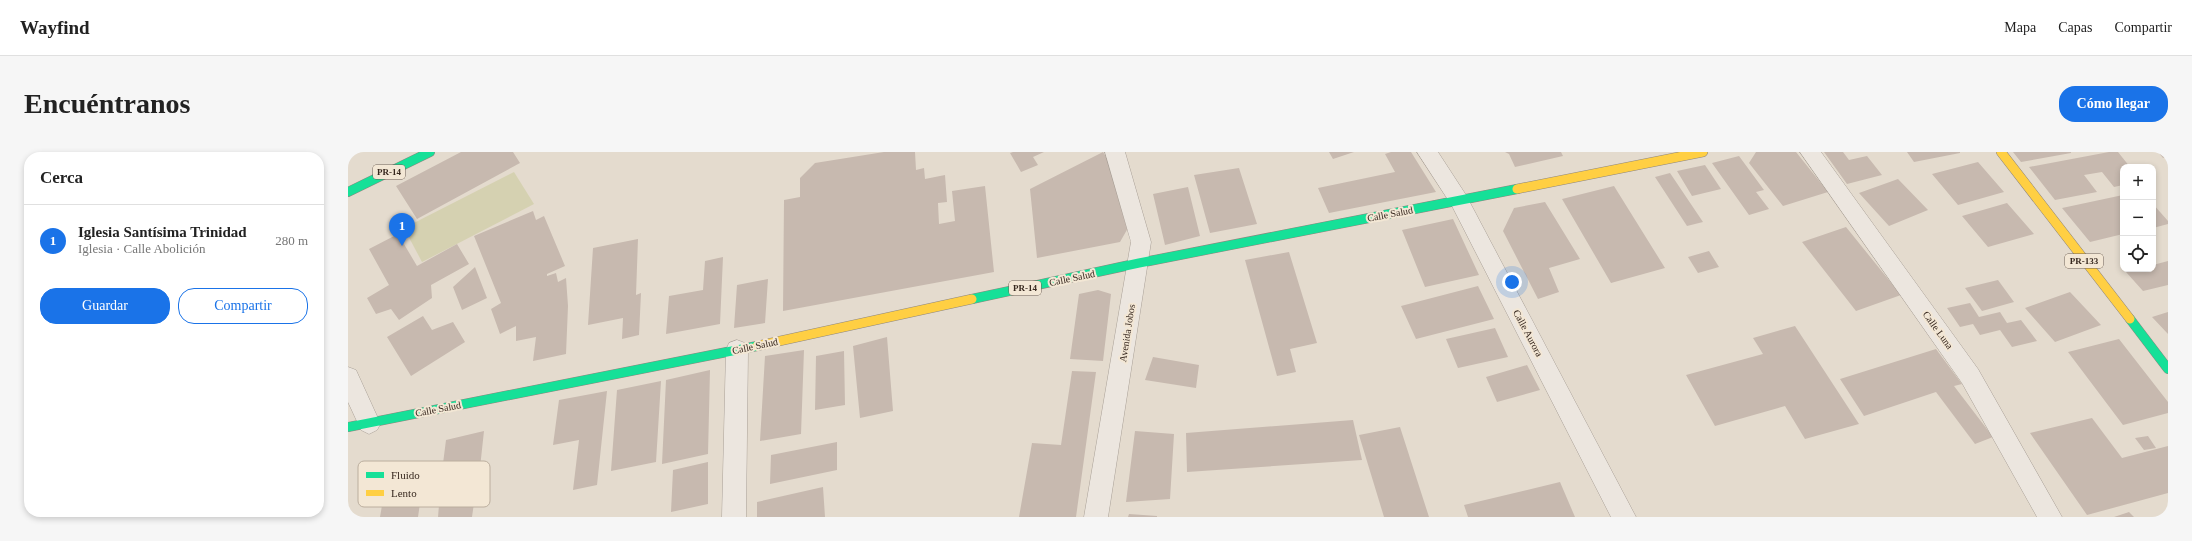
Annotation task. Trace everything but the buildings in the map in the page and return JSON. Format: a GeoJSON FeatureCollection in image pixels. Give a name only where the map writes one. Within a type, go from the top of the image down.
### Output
{"type":"FeatureCollection","features":[{"type":"Feature","properties":{"kind":"main road","name":"PR-14"},"geometry":{"type":"LineString","coordinates":[[348,192],[430,152]]}},
{"type":"Feature","properties":{"kind":"main road","name":"Calle Salud"},"geometry":{"type":"LineString","coordinates":[[359,425],[737,350],[1139,263],[1703,152]]}},
{"type":"Feature","properties":{"kind":"main road","name":"PR-133"},"geometry":{"type":"LineString","coordinates":[[2001,152],[2168,369]]}},
{"type":"Feature","properties":{"kind":"street","name":"Avenida Jobos"},"geometry":{"type":"LineString","coordinates":[[1096,517],[1139,263],[1141,242],[1115,152]]}},
{"type":"Feature","properties":{"kind":"street","name":"Calle Aurora"},"geometry":{"type":"LineString","coordinates":[[1427,152],[1459,201],[1624,517]]}},
{"type":"Feature","properties":{"kind":"street","name":"Calle Luna"},"geometry":{"type":"LineString","coordinates":[[1810,152],[1970,376],[2050,517]]}},
{"type":"Feature","properties":{"kind":"street"},"geometry":{"type":"LineString","coordinates":[[734,517],[737,350]]}},
{"type":"Feature","properties":{"kind":"street"},"geometry":{"type":"LineString","coordinates":[[348,377],[359,425]]}},
{"type":"Feature","properties":{"kind":"shaded area"},"geometry":{"type":"Polygon","coordinates":[[[514,172],[534,204],[422,262],[404,228],[514,172]]]}},
{"type":"Feature","properties":{"kind":"traffic: fast"},"geometry":{"type":"LineString","coordinates":[[348,192],[430,152]]}},
{"type":"Feature","properties":{"kind":"traffic: fast"},"geometry":{"type":"LineString","coordinates":[[972,299],[1139,263],[1517,189]]}},
{"type":"Feature","properties":{"kind":"traffic: fast"},"geometry":{"type":"LineString","coordinates":[[2130,319],[2168,369]]}},
{"type":"Feature","properties":{"kind":"traffic: fast"},"geometry":{"type":"LineString","coordinates":[[348,427],[757,346]]}},
{"type":"Feature","properties":{"kind":"traffic: slow"},"geometry":{"type":"LineString","coordinates":[[1517,189],[1703,152]]}},
{"type":"Feature","properties":{"kind":"traffic: slow"},"geometry":{"type":"LineString","coordinates":[[2001,152],[2130,319]]}},
{"type":"Feature","properties":{"kind":"traffic: slow"},"geometry":{"type":"LineString","coordinates":[[757,346],[972,299]]}},
{"type":"Feature","properties":{"kind":"place","name":"Iglesia Santísima Trinidad"},"geometry":{"type":"Point","coordinates":[402,246]}}]}
